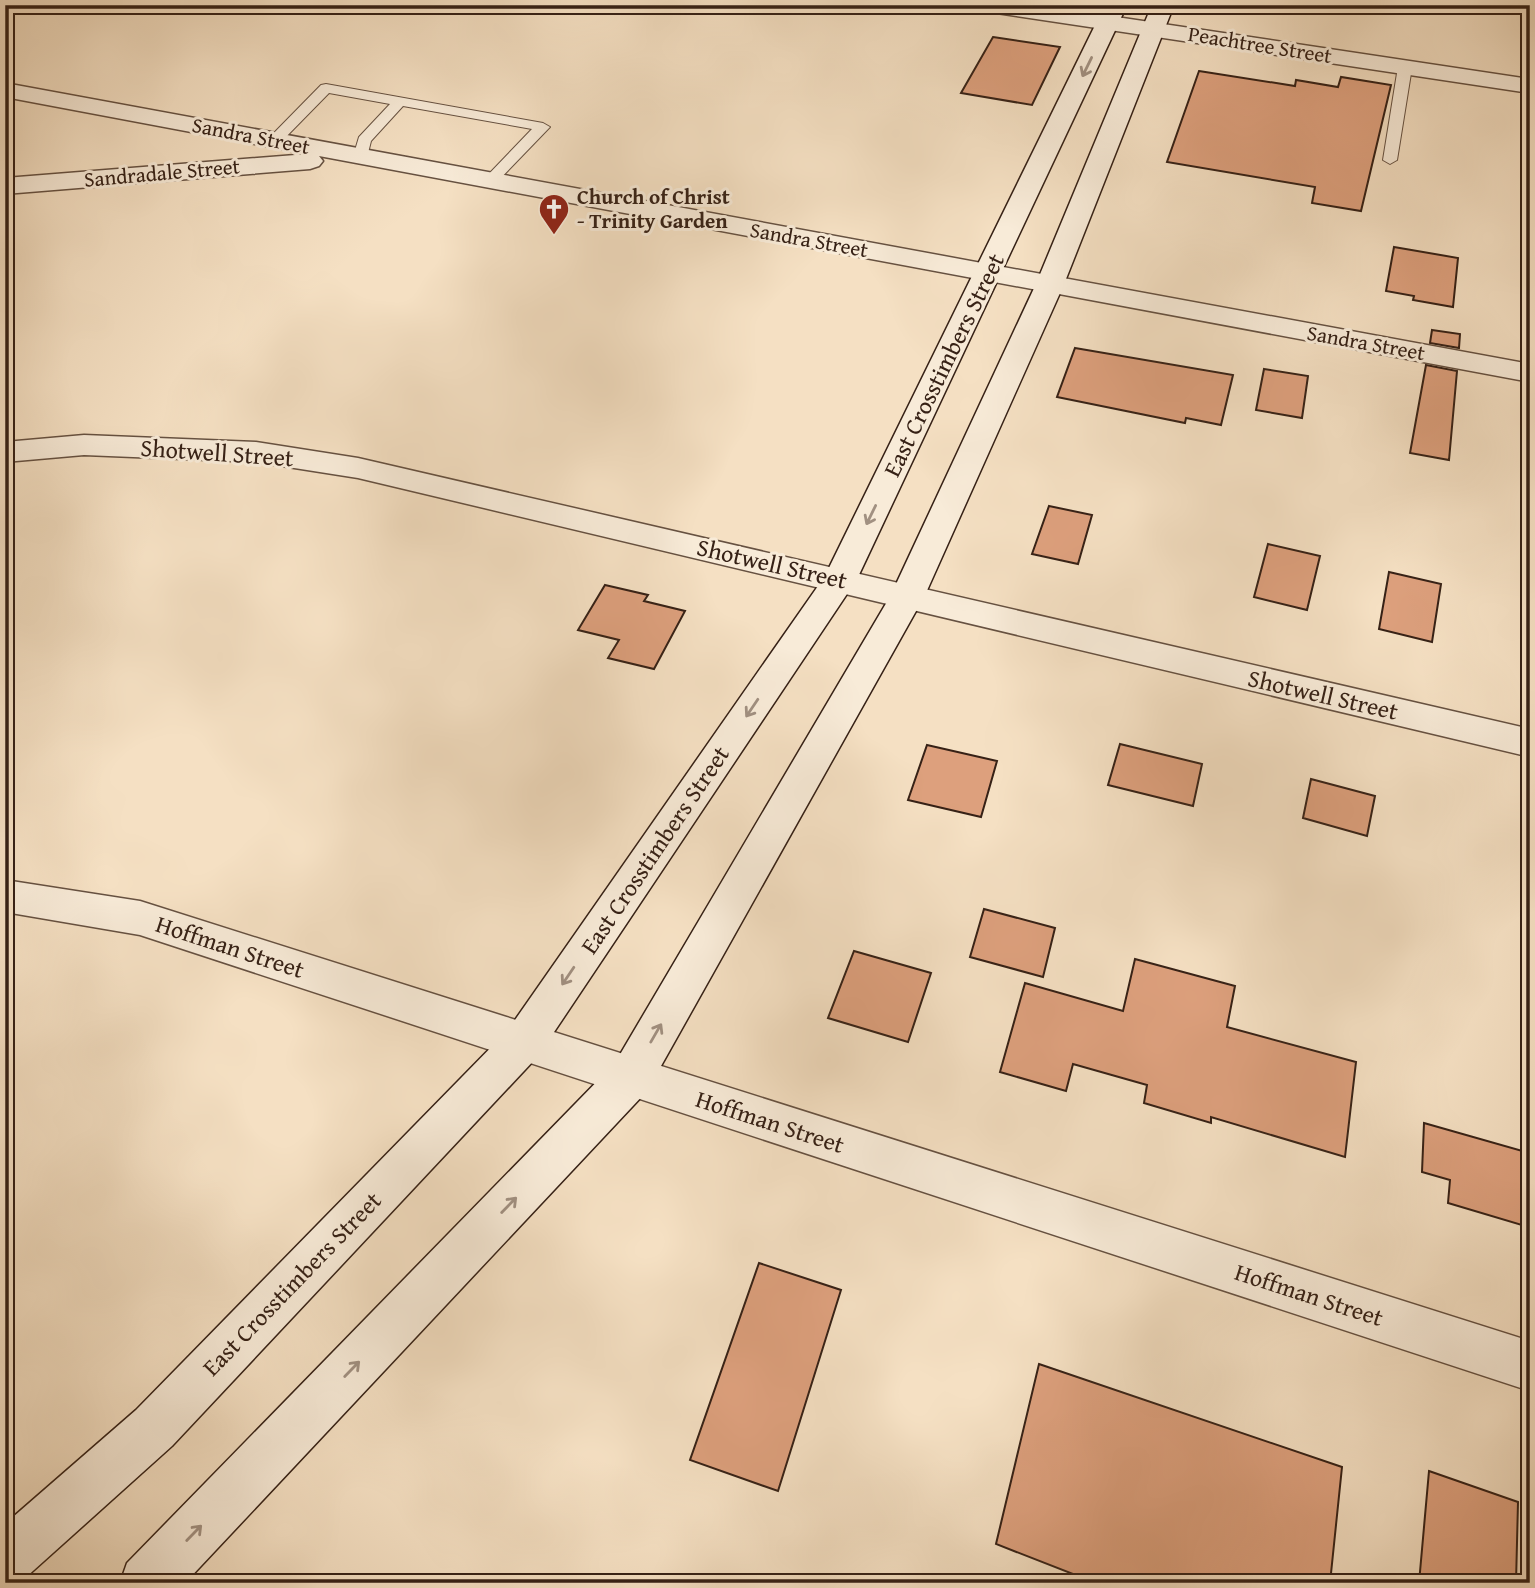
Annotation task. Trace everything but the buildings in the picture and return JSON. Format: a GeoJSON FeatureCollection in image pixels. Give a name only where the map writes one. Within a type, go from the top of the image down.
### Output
{"type":"FeatureCollection","features":[{"type":"Feature","properties":{"kind":"street","name":"Peachtree Street"},"geometry":{"type":"LineString","coordinates":[[990,5],[1158,17],[1405,67],[1530,86]]}},
{"type":"Feature","properties":{"kind":"street","name":"East Crosstimbers Street"},"geometry":{"type":"LineString","coordinates":[[5,1560],[154,1428],[523,1043],[840,579],[1112,14]]}},
{"type":"Feature","properties":{"kind":"street"},"geometry":{"type":"LineString","coordinates":[[147,1583],[631,1077],[908,595],[1050,285],[1158,17]]}},
{"type":"Feature","properties":{"kind":"street","name":"Sandra Street"},"geometry":{"type":"LineString","coordinates":[[5,90],[1530,373]]}},
{"type":"Feature","properties":{"kind":"street","name":"Sandradale Street"},"geometry":{"type":"LineString","coordinates":[[5,186],[360,157]]}},
{"type":"Feature","properties":{"kind":"street","name":"Shotwell Street"},"geometry":{"type":"LineString","coordinates":[[5,452],[84,445],[269,454],[358,468],[1530,743]]}},
{"type":"Feature","properties":{"kind":"street","name":"Hoffman Street"},"geometry":{"type":"LineString","coordinates":[[5,896],[140,918],[1530,1366]]}},
{"type":"Feature","properties":{"kind":"lane"},"geometry":{"type":"LineString","coordinates":[[1390,160],[1405,67]]}},
{"type":"Feature","properties":{"kind":"lane"},"geometry":{"type":"LineString","coordinates":[[274,141],[326,88],[543,127],[490,181]]}},
{"type":"Feature","properties":{"kind":"lane"},"geometry":{"type":"LineString","coordinates":[[360,157],[364,140],[400,101]]}},
{"type":"Feature","properties":{"kind":"place","name":"Church of Christ - Trinity Garden"},"geometry":{"type":"Point","coordinates":[554,236]}}]}
